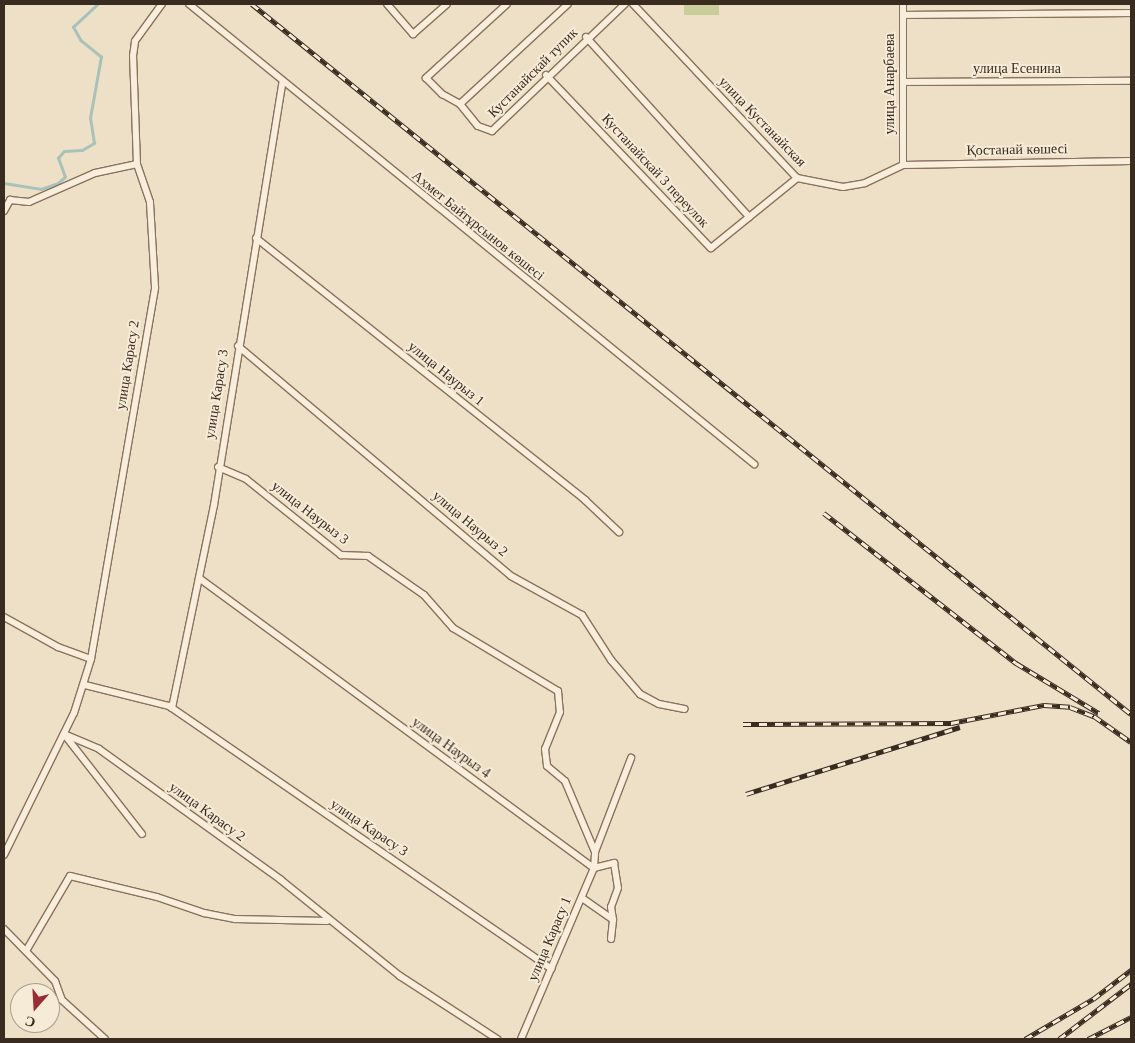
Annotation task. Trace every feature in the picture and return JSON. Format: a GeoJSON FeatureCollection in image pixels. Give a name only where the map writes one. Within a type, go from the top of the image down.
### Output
{"type":"FeatureCollection","features":[{"type":"Feature","properties":{"kind":"street","name":"улица Карасу 2"},"geometry":{"type":"LineString","coordinates":[[4,855],[64,734],[85,685],[91,659],[155,287],[150,202],[137,164],[133,56],[135,41],[162,4]]}},
{"type":"Feature","properties":{"kind":"street","name":"Ахмет Байтұрсынов көшесі"},"geometry":{"type":"LineString","coordinates":[[189,4],[282,83],[754,464]]}},
{"type":"Feature","properties":{"kind":"street"},"geometry":{"type":"LineString","coordinates":[[387,4],[413,34],[447,4]]}},
{"type":"Feature","properties":{"kind":"street","name":"Кустанайскай тупик"},"geometry":{"type":"LineString","coordinates":[[507,4],[426,78],[442,94],[460,104],[478,126],[492,131],[546,75],[586,37],[625,4]]}},
{"type":"Feature","properties":{"kind":"street","name":"Кустанайскай тупик"},"geometry":{"type":"LineString","coordinates":[[460,104],[568,4]]}},
{"type":"Feature","properties":{"kind":"street","name":"улица Кустанайская"},"geometry":{"type":"LineString","coordinates":[[633,4],[797,178],[843,187],[865,183],[903,165]]}},
{"type":"Feature","properties":{"kind":"street","name":"улица Анарбаева"},"geometry":{"type":"LineString","coordinates":[[903,4],[903,165]]}},
{"type":"Feature","properties":{"kind":"street"},"geometry":{"type":"LineString","coordinates":[[903,15],[1131,14]]}},
{"type":"Feature","properties":{"kind":"street"},"geometry":{"type":"LineString","coordinates":[[586,37],[749,217]]}},
{"type":"Feature","properties":{"kind":"street","name":"Кустанайскай 3 переулок"},"geometry":{"type":"LineString","coordinates":[[546,75],[711,248],[797,178]]}},
{"type":"Feature","properties":{"kind":"street","name":"улица Есенина"},"geometry":{"type":"LineString","coordinates":[[903,82],[1131,81]]}},
{"type":"Feature","properties":{"kind":"street","name":"улица Карасу 3"},"geometry":{"type":"LineString","coordinates":[[172,708],[218,467],[282,83]]}},
{"type":"Feature","properties":{"kind":"street","name":"Қостанай көшесі"},"geometry":{"type":"LineString","coordinates":[[903,165],[1131,161]]}},
{"type":"Feature","properties":{"kind":"street"},"geometry":{"type":"LineString","coordinates":[[4,212],[10,200],[30,202],[94,173],[137,164]]}},
{"type":"Feature","properties":{"kind":"street","name":"улица Наурыз 1"},"geometry":{"type":"LineString","coordinates":[[256,238],[585,500],[619,532]]}},
{"type":"Feature","properties":{"kind":"street","name":"улица Наурыз 2"},"geometry":{"type":"LineString","coordinates":[[238,346],[379,461],[511,576],[582,615],[611,660],[640,694],[659,704],[685,709]]}},
{"type":"Feature","properties":{"kind":"street","name":"улица Наурыз 3"},"geometry":{"type":"LineString","coordinates":[[218,467],[246,479],[341,555],[368,556],[424,595],[453,628],[558,691],[560,712],[545,750],[547,766],[565,781],[595,852]]}},
{"type":"Feature","properties":{"kind":"street","name":"улица Наурыз 4"},"geometry":{"type":"LineString","coordinates":[[198,578],[594,868]]}},
{"type":"Feature","properties":{"kind":"street"},"geometry":{"type":"LineString","coordinates":[[4,617],[58,647],[91,659]]}},
{"type":"Feature","properties":{"kind":"street","name":"улица Карасу 3"},"geometry":{"type":"LineString","coordinates":[[85,685],[172,708],[551,969]]}},
{"type":"Feature","properties":{"kind":"street","name":"улица Карасу 2"},"geometry":{"type":"LineString","coordinates":[[64,734],[99,749],[281,880],[327,921],[400,976],[497,1039]]}},
{"type":"Feature","properties":{"kind":"street"},"geometry":{"type":"LineString","coordinates":[[64,734],[142,834]]}},
{"type":"Feature","properties":{"kind":"street"},"geometry":{"type":"LineString","coordinates":[[611,939],[613,920],[611,907],[618,888],[614,863],[594,868],[595,852],[631,758]]}},
{"type":"Feature","properties":{"kind":"street","name":"улица Карасу 1"},"geometry":{"type":"LineString","coordinates":[[521,1039],[594,868]]}},
{"type":"Feature","properties":{"kind":"street"},"geometry":{"type":"LineString","coordinates":[[26,951],[49,915],[70,876],[157,897],[212,915],[327,921]]}},
{"type":"Feature","properties":{"kind":"street"},"geometry":{"type":"LineString","coordinates":[[582,898],[613,920]]}},
{"type":"Feature","properties":{"kind":"street"},"geometry":{"type":"LineString","coordinates":[[4,930],[55,981],[62,1000],[105,1039]]}},
{"type":"Feature","properties":{"kind":"green space"},"geometry":{"type":"Polygon","coordinates":[[[684,4],[719,4],[719,15],[684,15],[684,4]]]}},
{"type":"Feature","properties":{"kind":"waterway"},"geometry":{"type":"LineString","coordinates":[[4,183],[41,189],[58,183],[65,177],[58,158],[64,151],[82,150],[94,143],[90,118],[101,57],[81,41],[73,27],[98,4]]}},
{"type":"Feature","properties":{"kind":"railway"},"geometry":{"type":"LineString","coordinates":[[252,4],[1131,714]]}},
{"type":"Feature","properties":{"kind":"railway"},"geometry":{"type":"LineString","coordinates":[[824,513],[1016,663],[1099,713]]}},
{"type":"Feature","properties":{"kind":"railway"},"geometry":{"type":"LineString","coordinates":[[743,724],[951,723],[1044,705],[1070,707],[1094,716],[1131,742]]}},
{"type":"Feature","properties":{"kind":"railway"},"geometry":{"type":"LineString","coordinates":[[746,794],[960,727]]}},
{"type":"Feature","properties":{"kind":"railway"},"geometry":{"type":"LineString","coordinates":[[1025,1039],[1093,999],[1131,970]]}},
{"type":"Feature","properties":{"kind":"railway"},"geometry":{"type":"LineString","coordinates":[[1059,1039],[1131,984]]}},
{"type":"Feature","properties":{"kind":"railway"},"geometry":{"type":"LineString","coordinates":[[1088,1039],[1131,1017]]}}]}
